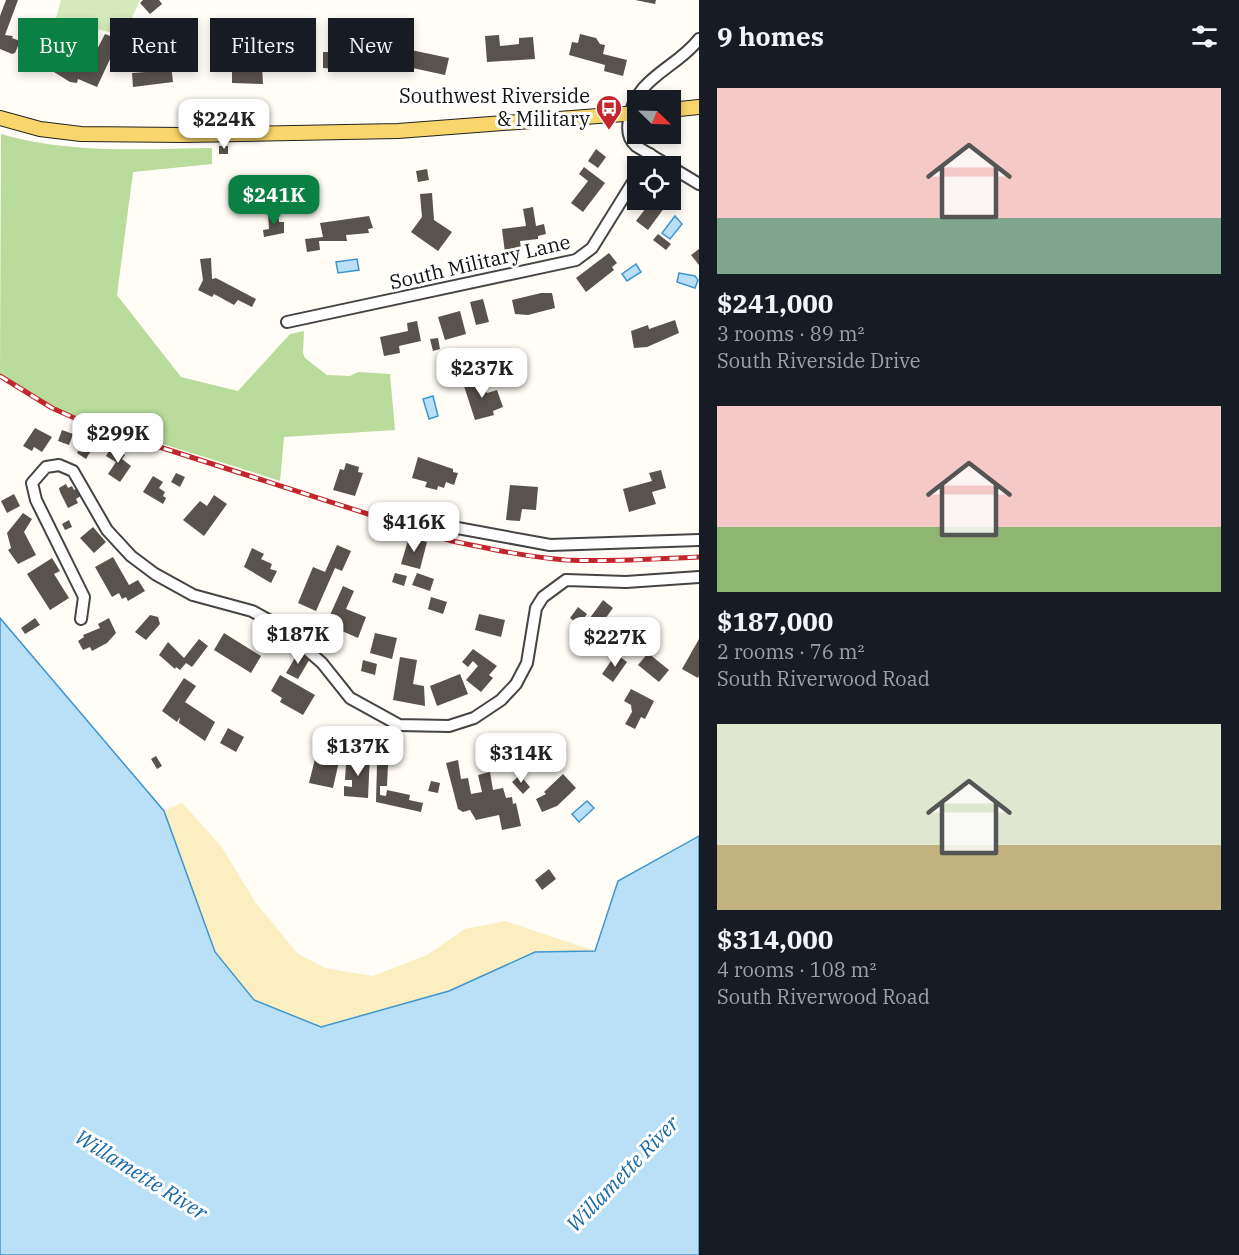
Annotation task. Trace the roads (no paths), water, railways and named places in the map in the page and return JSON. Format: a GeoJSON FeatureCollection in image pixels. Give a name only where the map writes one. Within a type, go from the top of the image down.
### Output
{"type":"FeatureCollection","features":[{"type":"Feature","properties":{"kind":"main road"},"geometry":{"type":"LineString","coordinates":[[681,109],[699,107]]}},
{"type":"Feature","properties":{"kind":"main road"},"geometry":{"type":"LineString","coordinates":[[0,118],[40,129],[81,134],[183,135],[398,131],[627,114]]}},
{"type":"Feature","properties":{"kind":"street"},"geometry":{"type":"LineString","coordinates":[[644,90],[648,82],[699,39]]}},
{"type":"Feature","properties":{"kind":"street"},"geometry":{"type":"LineString","coordinates":[[638,144],[699,184]]}},
{"type":"Feature","properties":{"kind":"street","name":"South Military Lane"},"geometry":{"type":"LineString","coordinates":[[287,322],[576,260],[592,249],[627,192]]}},
{"type":"Feature","properties":{"kind":"street"},"geometry":{"type":"LineString","coordinates":[[81,619],[84,597],[36,500],[32,483],[46,467],[59,465],[73,471],[107,530],[130,556],[155,574],[193,595],[252,611],[281,627],[322,663],[350,698],[399,725],[449,726],[474,718],[501,700],[516,684],[527,663],[536,608],[543,597],[566,580],[626,582],[699,577]]}},
{"type":"Feature","properties":{"kind":"street"},"geometry":{"type":"LineString","coordinates":[[395,511],[452,527],[550,545],[699,540]]}},
{"type":"Feature","properties":{"kind":"water"},"geometry":{"type":"Polygon","coordinates":[[[675,216],[682,224],[670,239],[662,233],[675,216]]]}},
{"type":"Feature","properties":{"kind":"water"},"geometry":{"type":"Polygon","coordinates":[[[357,259],[359,270],[338,273],[336,262],[357,259]]]}},
{"type":"Feature","properties":{"kind":"water"},"geometry":{"type":"Polygon","coordinates":[[[636,264],[641,272],[627,281],[622,274],[636,264]]]}},
{"type":"Feature","properties":{"kind":"water"},"geometry":{"type":"Polygon","coordinates":[[[679,273],[695,276],[698,280],[695,288],[677,282],[679,273]]]}},
{"type":"Feature","properties":{"kind":"water"},"geometry":{"type":"Polygon","coordinates":[[[433,396],[438,416],[429,419],[423,399],[433,396]]]}},
{"type":"Feature","properties":{"kind":"water","name":"Willamette River"},"geometry":{"type":"Polygon","coordinates":[[[0,618],[164,811],[215,952],[254,1000],[321,1027],[449,991],[535,952],[595,951],[618,881],[699,836],[699,1255],[0,1255],[0,618]]]}},
{"type":"Feature","properties":{"kind":"water"},"geometry":{"type":"Polygon","coordinates":[[[587,801],[594,808],[579,822],[572,814],[587,801]]]}},
{"type":"Feature","properties":{"kind":"railway"},"geometry":{"type":"LineString","coordinates":[[0,376],[52,408],[88,424],[452,541],[523,555],[566,560],[699,557]]}},
{"type":"Feature","properties":{"kind":"place","name":"Southwest Riverside & Military"},"geometry":{"type":"Point","coordinates":[609,131]}}]}
